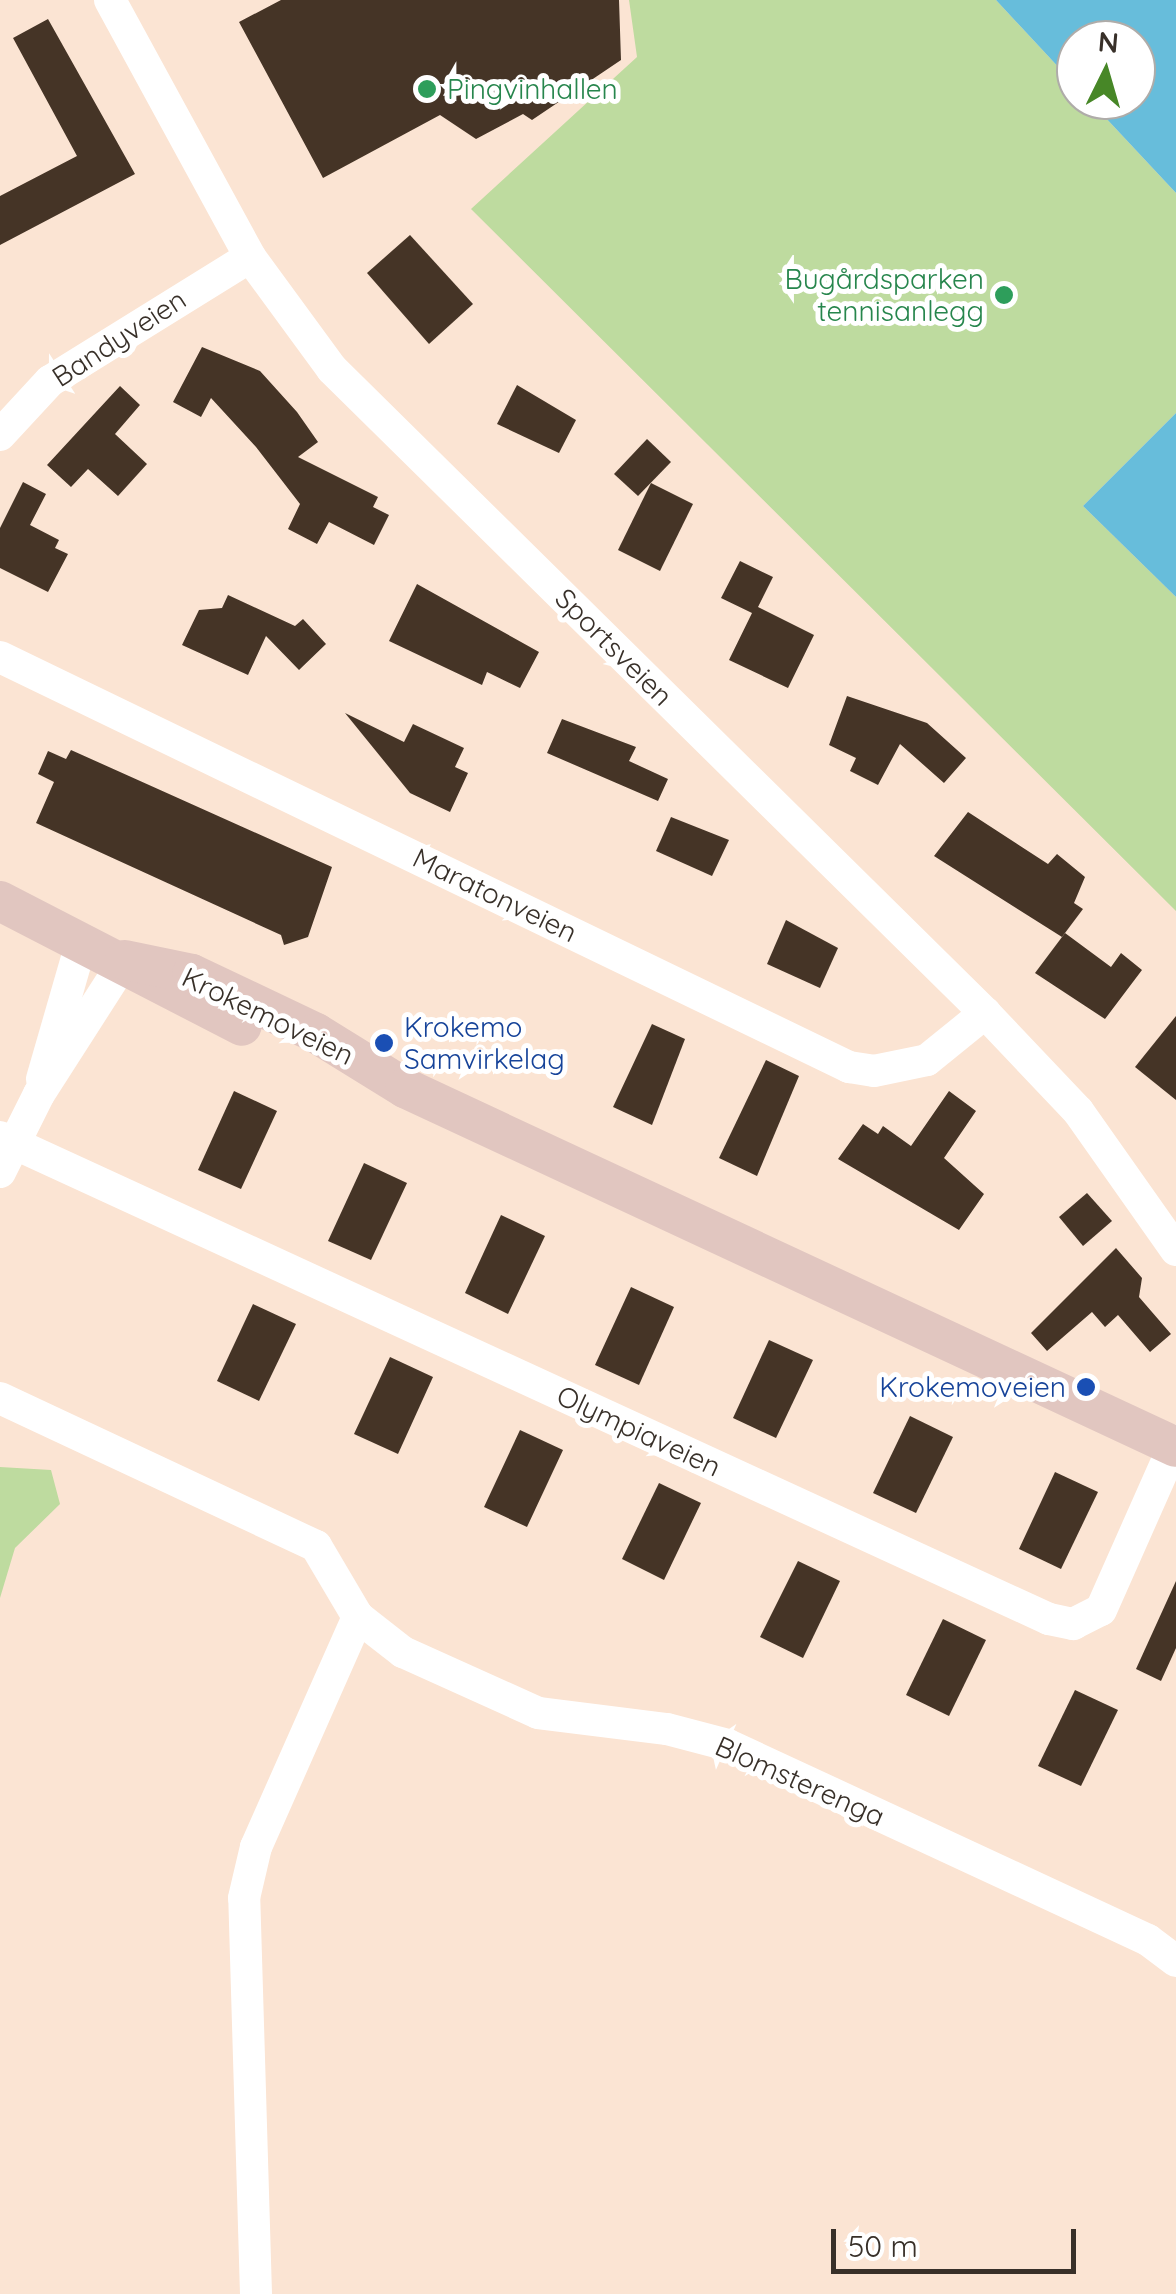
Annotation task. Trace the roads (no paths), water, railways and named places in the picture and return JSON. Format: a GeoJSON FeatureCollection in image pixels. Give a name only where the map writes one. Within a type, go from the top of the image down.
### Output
{"type":"FeatureCollection","features":[{"type":"Feature","properties":{"kind":"main road","name":"Krokemoveien"},"geometry":{"type":"LineString","coordinates":[[0,901],[126,960],[192,974],[316,1033],[405,1088],[1175,1445]]}},
{"type":"Feature","properties":{"kind":"street","name":"Sportsveien"},"geometry":{"type":"LineString","coordinates":[[110,0],[250,257],[332,369],[985,1013],[1078,1111],[1176,1250]]}},
{"type":"Feature","properties":{"kind":"street","name":"Bandyveien"},"geometry":{"type":"LineString","coordinates":[[0,435],[50,381],[250,257]]}},
{"type":"Feature","properties":{"kind":"street","name":"Maratonveien"},"geometry":{"type":"LineString","coordinates":[[0,657],[849,1067],[874,1071],[926,1060],[985,1013]]}},
{"type":"Feature","properties":{"kind":"street","name":"Olympiaveien"},"geometry":{"type":"LineString","coordinates":[[39,1094],[82,940]]}},
{"type":"Feature","properties":{"kind":"street","name":"Olympiaveien"},"geometry":{"type":"LineString","coordinates":[[126,960],[5,1151],[1049,1619],[1074,1624],[1101,1610],[1175,1445]]}},
{"type":"Feature","properties":{"kind":"street","name":"Blomsterenga"},"geometry":{"type":"LineString","coordinates":[[0,1398],[316,1546],[358,1617],[403,1652],[538,1714],[667,1728],[728,1745],[1148,1940],[1176,1961]]}},
{"type":"Feature","properties":{"kind":"street"},"geometry":{"type":"LineString","coordinates":[[256,2294],[244,1898],[270,1812],[358,1617]]}},
{"type":"Feature","properties":{"kind":"water"},"geometry":{"type":"Polygon","coordinates":[[[996,0],[1176,0],[1176,193],[1108,120],[1156,120],[1156,20],[1056,20],[1056,64],[996,0]]]}},
{"type":"Feature","properties":{"kind":"water"},"geometry":{"type":"Polygon","coordinates":[[[1176,413],[1176,597],[1083,506],[1176,413]]]}},
{"type":"Feature","properties":{"kind":"place","name":"Pingvinhallen"},"geometry":{"type":"Point","coordinates":[427,89]}},
{"type":"Feature","properties":{"kind":"place","name":"Bugårdsparken tennisanlegg"},"geometry":{"type":"Point","coordinates":[1004,295]}},
{"type":"Feature","properties":{"kind":"place","name":"Krokemo Samvirkelag"},"geometry":{"type":"Point","coordinates":[384,1043]}},
{"type":"Feature","properties":{"kind":"place","name":"Krokemoveien"},"geometry":{"type":"Point","coordinates":[1086,1387]}}]}
